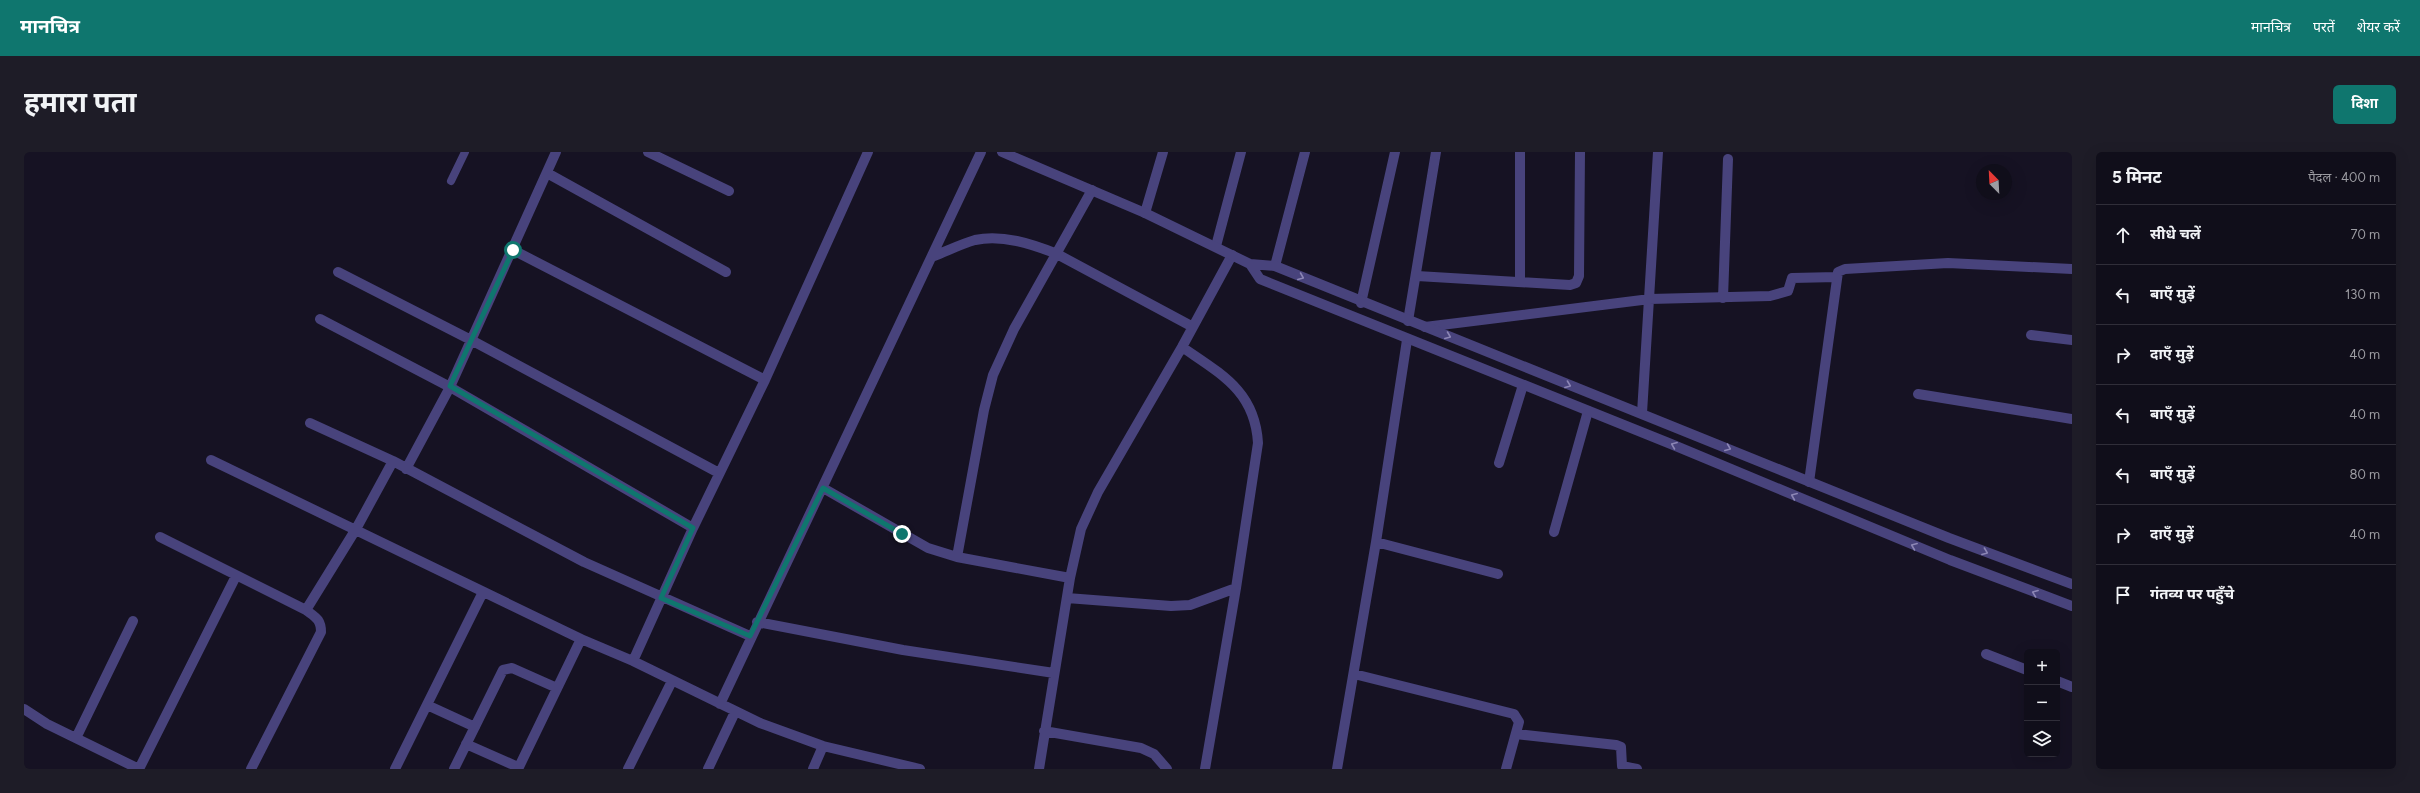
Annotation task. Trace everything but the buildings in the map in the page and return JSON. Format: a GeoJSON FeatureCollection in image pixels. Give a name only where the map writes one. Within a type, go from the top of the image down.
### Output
{"type":"FeatureCollection","features":[{"type":"Feature","properties":{"kind":"street"},"geometry":{"type":"LineString","coordinates":[[406,468],[450,386],[513,250],[556,152]]}},
{"type":"Feature","properties":{"kind":"street"},"geometry":{"type":"LineString","coordinates":[[648,152],[729,191]]}},
{"type":"Feature","properties":{"kind":"street"},"geometry":{"type":"LineString","coordinates":[[633,661],[693,528],[765,380],[868,152]]}},
{"type":"Feature","properties":{"kind":"street"},"geometry":{"type":"LineString","coordinates":[[720,704],[750,636],[823,488],[934,256],[981,152]]}},
{"type":"Feature","properties":{"kind":"street"},"geometry":{"type":"LineString","coordinates":[[1002,152],[1145,213],[1216,246],[1250,264],[1275,266],[1361,303],[1642,413],[1809,482],[2072,584]]}},
{"type":"Feature","properties":{"kind":"street"},"geometry":{"type":"LineString","coordinates":[[1145,213],[1163,152]]}},
{"type":"Feature","properties":{"kind":"street"},"geometry":{"type":"LineString","coordinates":[[1216,246],[1241,152]]}},
{"type":"Feature","properties":{"kind":"street"},"geometry":{"type":"LineString","coordinates":[[1275,266],[1305,152]]}},
{"type":"Feature","properties":{"kind":"street"},"geometry":{"type":"LineString","coordinates":[[1361,303],[1395,152]]}},
{"type":"Feature","properties":{"kind":"street"},"geometry":{"type":"LineString","coordinates":[[1408,321],[1417,276],[1436,152]]}},
{"type":"Feature","properties":{"kind":"street"},"geometry":{"type":"LineString","coordinates":[[1520,152],[1520,282]]}},
{"type":"Feature","properties":{"kind":"street"},"geometry":{"type":"LineString","coordinates":[[1417,276],[1570,285],[1576,283],[1579,276],[1580,152]]}},
{"type":"Feature","properties":{"kind":"street"},"geometry":{"type":"LineString","coordinates":[[1642,413],[1658,152]]}},
{"type":"Feature","properties":{"kind":"street"},"geometry":{"type":"LineString","coordinates":[[1723,298],[1728,159]]}},
{"type":"Feature","properties":{"kind":"street"},"geometry":{"type":"LineString","coordinates":[[547,173],[726,272]]}},
{"type":"Feature","properties":{"kind":"street"},"geometry":{"type":"LineString","coordinates":[[957,558],[984,410],[993,375],[1014,329],[1092,190]]}},
{"type":"Feature","properties":{"kind":"street"},"geometry":{"type":"LineString","coordinates":[[934,256],[976,240],[1004,239],[1034,245],[1057,254],[1193,327]]}},
{"type":"Feature","properties":{"kind":"street"},"geometry":{"type":"LineString","coordinates":[[513,250],[765,380]]}},
{"type":"Feature","properties":{"kind":"street"},"geometry":{"type":"LineString","coordinates":[[1039,769],[1070,578],[1081,529],[1088,511],[1182,347],[1232,255]]}},
{"type":"Feature","properties":{"kind":"street"},"geometry":{"type":"LineString","coordinates":[[1809,482],[1838,272],[1845,270],[1948,263],[2072,269]]}},
{"type":"Feature","properties":{"kind":"street"},"geometry":{"type":"LineString","coordinates":[[1250,264],[1260,279],[1407,340],[1588,411],[1950,560],[2072,606]]}},
{"type":"Feature","properties":{"kind":"street"},"geometry":{"type":"LineString","coordinates":[[338,272],[471,340],[719,473]]}},
{"type":"Feature","properties":{"kind":"street"},"geometry":{"type":"LineString","coordinates":[[1425,327],[1650,299],[1752,297],[1783,293],[1790,288],[1792,278],[1796,277],[1837,277]]}},
{"type":"Feature","properties":{"kind":"street"},"geometry":{"type":"LineString","coordinates":[[320,319],[450,386],[693,528]]}},
{"type":"Feature","properties":{"kind":"street"},"geometry":{"type":"LineString","coordinates":[[2031,335],[2072,340]]}},
{"type":"Feature","properties":{"kind":"street"},"geometry":{"type":"LineString","coordinates":[[1336,769],[1354,674],[1376,542],[1407,340]]}},
{"type":"Feature","properties":{"kind":"street"},"geometry":{"type":"LineString","coordinates":[[1182,347],[1226,378],[1240,392],[1252,412],[1257,427],[1258,443],[1236,588],[1205,769]]}},
{"type":"Feature","properties":{"kind":"street"},"geometry":{"type":"LineString","coordinates":[[1499,463],[1523,385]]}},
{"type":"Feature","properties":{"kind":"street"},"geometry":{"type":"LineString","coordinates":[[1918,394],[2072,419]]}},
{"type":"Feature","properties":{"kind":"street"},"geometry":{"type":"LineString","coordinates":[[1554,532],[1588,411]]}},
{"type":"Feature","properties":{"kind":"street"},"geometry":{"type":"LineString","coordinates":[[310,423],[392,461],[508,523],[661,598],[750,636]]}},
{"type":"Feature","properties":{"kind":"street"},"geometry":{"type":"LineString","coordinates":[[211,460],[581,639],[633,661],[735,712],[823,746],[920,769]]}},
{"type":"Feature","properties":{"kind":"street"},"geometry":{"type":"LineString","coordinates":[[306,610],[356,529],[392,461]]}},
{"type":"Feature","properties":{"kind":"street"},"geometry":{"type":"LineString","coordinates":[[823,488],[928,548],[957,558],[1070,578]]}},
{"type":"Feature","properties":{"kind":"street"},"geometry":{"type":"LineString","coordinates":[[160,537],[306,610],[318,618],[321,624],[321,632],[251,769]]}},
{"type":"Feature","properties":{"kind":"street"},"geometry":{"type":"LineString","coordinates":[[1376,542],[1498,574]]}},
{"type":"Feature","properties":{"kind":"street"},"geometry":{"type":"LineString","coordinates":[[24,709],[76,738],[139,769],[236,576]]}},
{"type":"Feature","properties":{"kind":"street"},"geometry":{"type":"LineString","coordinates":[[1067,598],[1171,606],[1190,605],[1236,588]]}},
{"type":"Feature","properties":{"kind":"street"},"geometry":{"type":"LineString","coordinates":[[395,769],[483,592]]}},
{"type":"Feature","properties":{"kind":"street"},"geometry":{"type":"LineString","coordinates":[[76,738],[133,621]]}},
{"type":"Feature","properties":{"kind":"street"},"geometry":{"type":"LineString","coordinates":[[757,622],[903,650],[1054,673]]}},
{"type":"Feature","properties":{"kind":"street"},"geometry":{"type":"LineString","coordinates":[[466,744],[518,768],[581,639]]}},
{"type":"Feature","properties":{"kind":"street"},"geometry":{"type":"LineString","coordinates":[[1986,654],[2024,669]]}},
{"type":"Feature","properties":{"kind":"street"},"geometry":{"type":"LineString","coordinates":[[454,769],[503,670],[507,667],[556,688]]}},
{"type":"Feature","properties":{"kind":"street"},"geometry":{"type":"LineString","coordinates":[[1354,674],[1514,714],[1519,722],[1506,769]]}},
{"type":"Feature","properties":{"kind":"street"},"geometry":{"type":"LineString","coordinates":[[628,769],[672,681]]}},
{"type":"Feature","properties":{"kind":"street"},"geometry":{"type":"LineString","coordinates":[[2060,682],[2072,687]]}},
{"type":"Feature","properties":{"kind":"street"},"geometry":{"type":"LineString","coordinates":[[427,705],[476,727]]}},
{"type":"Feature","properties":{"kind":"street"},"geometry":{"type":"LineString","coordinates":[[708,769],[735,712]]}},
{"type":"Feature","properties":{"kind":"street"},"geometry":{"type":"LineString","coordinates":[[1044,731],[1141,748],[1154,754],[1167,769]]}},
{"type":"Feature","properties":{"kind":"street"},"geometry":{"type":"LineString","coordinates":[[1516,734],[1621,747],[1622,766],[1637,769]]}},
{"type":"Feature","properties":{"kind":"street"},"geometry":{"type":"LineString","coordinates":[[813,769],[823,746]]}},
{"type":"Feature","properties":{"kind":"lane"},"geometry":{"type":"LineString","coordinates":[[452,181],[465,152]]}},
{"type":"Feature","properties":{"kind":"route"},"geometry":{"type":"LineString","coordinates":[[513,250],[450,386],[693,528],[661,598],[750,636],[823,488],[902,534]]}}]}
